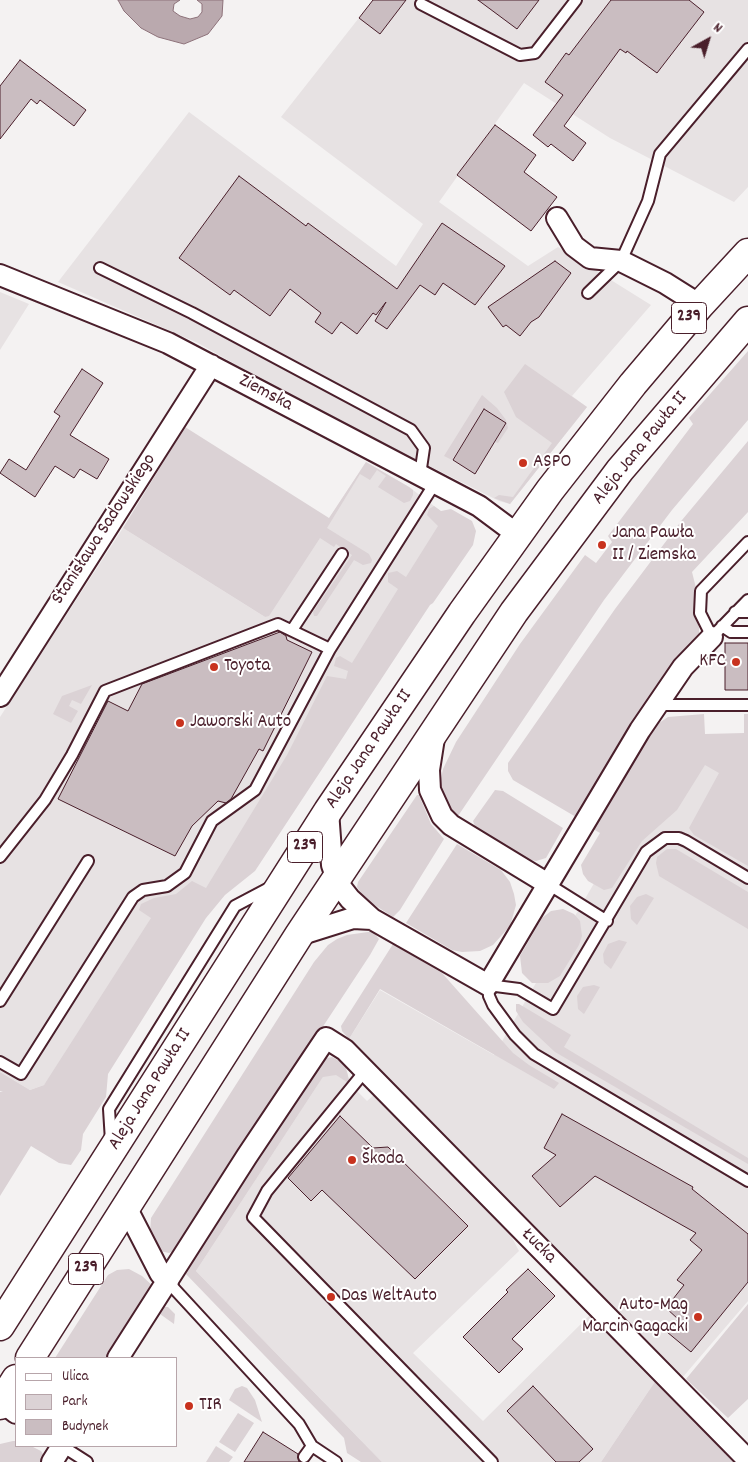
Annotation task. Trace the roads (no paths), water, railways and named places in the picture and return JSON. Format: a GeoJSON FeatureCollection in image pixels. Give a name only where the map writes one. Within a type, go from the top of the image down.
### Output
{"type":"FeatureCollection","features":[{"type":"Feature","properties":{"kind":"main road","name":"Aleja Jana Pawła II"},"geometry":{"type":"LineString","coordinates":[[0,1326],[328,811],[462,613],[518,534],[633,384],[700,305],[748,253]]}},
{"type":"Feature","properties":{"kind":"main road","name":"Aleja Jana Pawła II"},"geometry":{"type":"LineString","coordinates":[[31,1357],[299,935],[514,612],[620,470],[748,321]]}},
{"type":"Feature","properties":{"kind":"main road"},"geometry":{"type":"LineString","coordinates":[[4,1405],[15,1381]]}},
{"type":"Feature","properties":{"kind":"street"},"geometry":{"type":"LineString","coordinates":[[557,218],[574,246],[590,258],[621,260],[665,283],[700,305]]}},
{"type":"Feature","properties":{"kind":"street","name":"Ziemska"},"geometry":{"type":"LineString","coordinates":[[0,275],[168,342],[479,506],[518,534]]}},
{"type":"Feature","properties":{"kind":"street","name":"Stanisława Sadowskiego"},"geometry":{"type":"LineString","coordinates":[[0,696],[211,365]]}},
{"type":"Feature","properties":{"kind":"street"},"geometry":{"type":"LineString","coordinates":[[328,811],[332,865],[345,893],[372,919],[488,985],[656,705],[683,666],[717,632]]}},
{"type":"Feature","properties":{"kind":"street"},"geometry":{"type":"LineString","coordinates":[[435,728],[429,770],[430,790],[442,816],[452,825],[548,884]]}},
{"type":"Feature","properties":{"kind":"street"},"geometry":{"type":"LineString","coordinates":[[299,935],[353,918],[372,919]]}},
{"type":"Feature","properties":{"kind":"street","name":"Łucka"},"geometry":{"type":"LineString","coordinates":[[168,1282],[247,1156],[326,1038],[345,1050],[748,1460]]}},
{"type":"Feature","properties":{"kind":"street"},"geometry":{"type":"LineString","coordinates":[[119,1357],[168,1282],[160,1274],[126,1207]]}},
{"type":"Feature","properties":{"kind":"street"},"geometry":{"type":"LineString","coordinates":[[52,1462],[61,1447]]}},
{"type":"Feature","properties":{"kind":"lane"},"geometry":{"type":"LineString","coordinates":[[421,4],[520,55],[535,53],[576,0]]}},
{"type":"Feature","properties":{"kind":"lane"},"geometry":{"type":"LineString","coordinates":[[588,293],[621,260],[648,201],[660,154],[747,53]]}},
{"type":"Feature","properties":{"kind":"lane"},"geometry":{"type":"LineString","coordinates":[[0,1062],[21,1074],[133,897],[143,890],[167,886],[185,872],[212,821],[255,790],[330,649],[427,479],[424,448],[411,430],[192,313],[100,268]]}},
{"type":"Feature","properties":{"kind":"lane"},"geometry":{"type":"LineString","coordinates":[[748,542],[701,591],[700,613],[717,632],[748,632]]}},
{"type":"Feature","properties":{"kind":"lane"},"geometry":{"type":"LineString","coordinates":[[292,630],[342,554]]}},
{"type":"Feature","properties":{"kind":"lane"},"geometry":{"type":"LineString","coordinates":[[717,632],[748,600]]}},
{"type":"Feature","properties":{"kind":"lane"},"geometry":{"type":"LineString","coordinates":[[735,612],[748,612]]}},
{"type":"Feature","properties":{"kind":"lane"},"geometry":{"type":"LineString","coordinates":[[0,856],[45,800],[72,755],[105,690],[278,624],[330,649]]}},
{"type":"Feature","properties":{"kind":"lane"},"geometry":{"type":"LineString","coordinates":[[656,705],[748,705]]}},
{"type":"Feature","properties":{"kind":"lane"},"geometry":{"type":"LineString","coordinates":[[748,878],[686,841],[679,838],[664,838],[646,852],[607,921],[553,1009],[519,989],[488,985],[489,996],[498,1012],[515,1035],[534,1054],[748,1181]]}},
{"type":"Feature","properties":{"kind":"lane"},"geometry":{"type":"LineString","coordinates":[[0,1001],[88,861]]}},
{"type":"Feature","properties":{"kind":"lane"},"geometry":{"type":"LineString","coordinates":[[548,884],[607,921]]}},
{"type":"Feature","properties":{"kind":"lane"},"geometry":{"type":"LineString","coordinates":[[365,1071],[267,1191],[253,1217],[492,1462]]}},
{"type":"Feature","properties":{"kind":"lane"},"geometry":{"type":"LineString","coordinates":[[168,1282],[299,1424],[312,1446],[336,1462]]}},
{"type":"Feature","properties":{"kind":"lane"},"geometry":{"type":"LineString","coordinates":[[304,1457],[312,1446]]}},
{"type":"Feature","properties":{"kind":"lane"},"geometry":{"type":"LineString","coordinates":[[64,1447],[87,1462]]}},
{"type":"Feature","properties":{"kind":"place","name":"ASPO"},"geometry":{"type":"Point","coordinates":[523,463]}},
{"type":"Feature","properties":{"kind":"place","name":"Jana Pawła II / Ziemska"},"geometry":{"type":"Point","coordinates":[602,545]}},
{"type":"Feature","properties":{"kind":"place","name":"KFC"},"geometry":{"type":"Point","coordinates":[736,662]}},
{"type":"Feature","properties":{"kind":"place","name":"Toyota"},"geometry":{"type":"Point","coordinates":[214,667]}},
{"type":"Feature","properties":{"kind":"place","name":"Jaworski Auto"},"geometry":{"type":"Point","coordinates":[180,723]}},
{"type":"Feature","properties":{"kind":"place","name":"Škoda"},"geometry":{"type":"Point","coordinates":[352,1160]}},
{"type":"Feature","properties":{"kind":"place","name":"Das WeltAuto"},"geometry":{"type":"Point","coordinates":[331,1297]}},
{"type":"Feature","properties":{"kind":"place","name":"Auto-Mag Marcin Gagacki"},"geometry":{"type":"Point","coordinates":[698,1317]}},
{"type":"Feature","properties":{"kind":"place","name":"TIR"},"geometry":{"type":"Point","coordinates":[189,1406]}}]}
